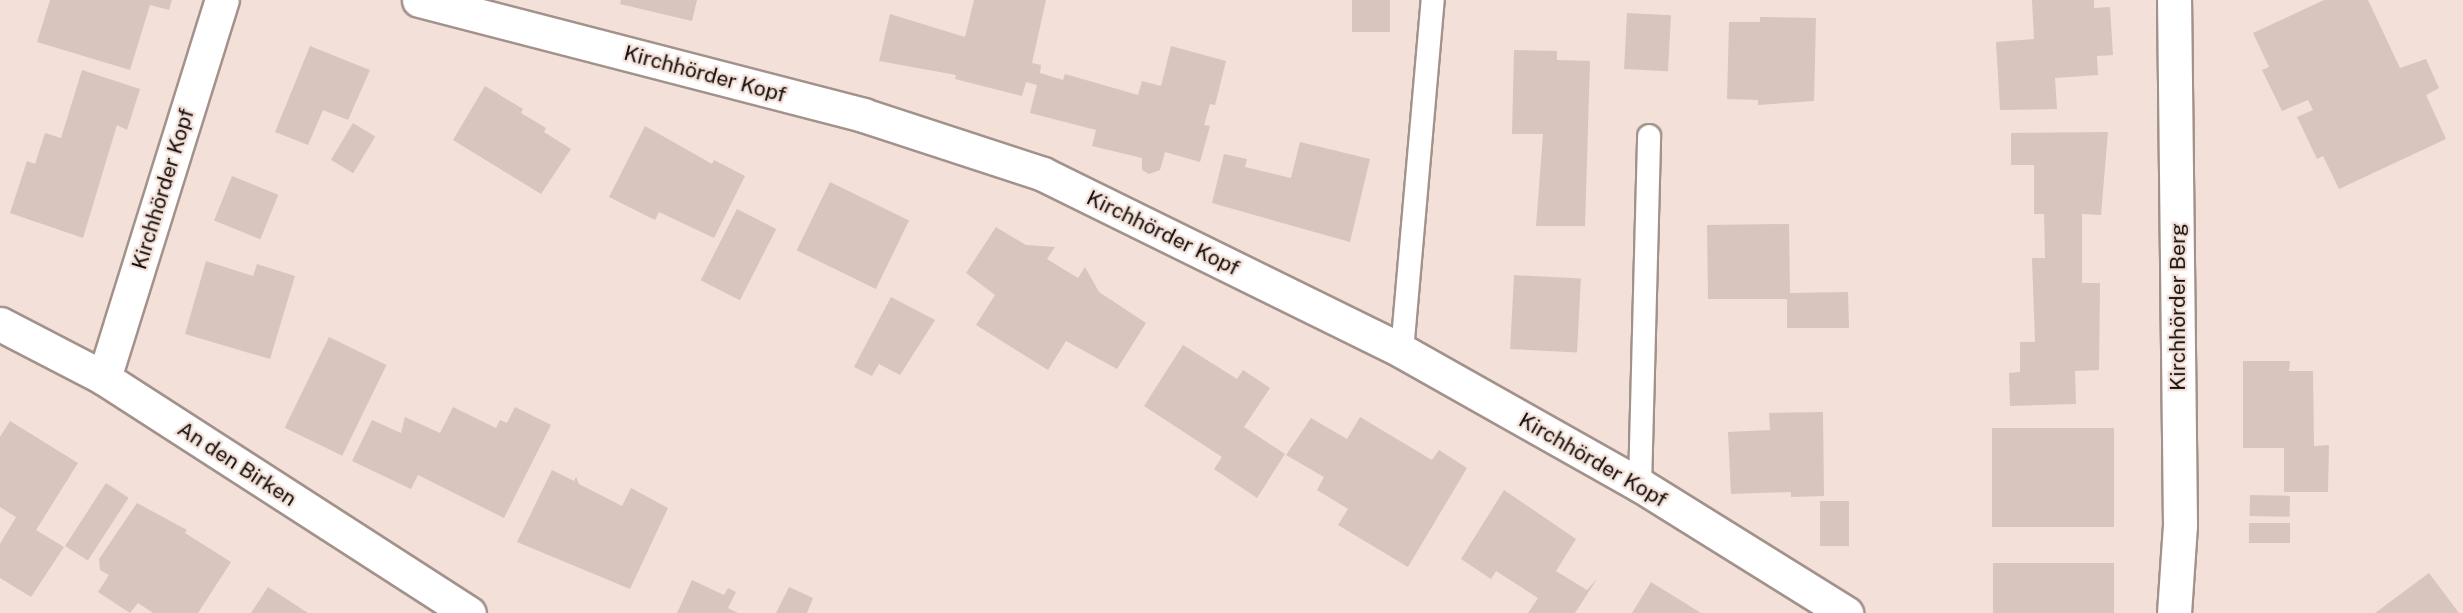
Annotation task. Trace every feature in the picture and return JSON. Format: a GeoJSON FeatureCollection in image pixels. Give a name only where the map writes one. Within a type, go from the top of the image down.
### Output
{"type":"FeatureCollection","features":[{"type":"Feature","properties":{"kind":"street","name":"Kirchhörder Kopf"},"geometry":{"type":"LineString","coordinates":[[104,378],[222,0]]}},
{"type":"Feature","properties":{"kind":"street","name":"Kirchhörder Kopf"},"geometry":{"type":"LineString","coordinates":[[419,0],[863,115],[1043,174],[1402,351],[1640,485],[1846,613]]}},
{"type":"Feature","properties":{"kind":"street","name":"Kirchhörder Berg"},"geometry":{"type":"LineString","coordinates":[[2174,0],[2180,525],[2174,613]]}},
{"type":"Feature","properties":{"kind":"street","name":"An den Birken"},"geometry":{"type":"LineString","coordinates":[[0,324],[104,378],[469,613]]}},
{"type":"Feature","properties":{"kind":"lane"},"geometry":{"type":"LineString","coordinates":[[1402,351],[1433,0]]}},
{"type":"Feature","properties":{"kind":"lane"},"geometry":{"type":"LineString","coordinates":[[1640,485],[1649,136]]}},
{"type":"Feature","properties":{"kind":"building"},"geometry":{"type":"Polygon","coordinates":[[[50,0],[172,0],[169,10],[150,5],[130,70],[37,42],[50,0]]]}},
{"type":"Feature","properties":{"kind":"building"},"geometry":{"type":"Polygon","coordinates":[[[621,0],[697,0],[692,21],[620,4],[621,0]]]}},
{"type":"Feature","properties":{"kind":"building"},"geometry":{"type":"Polygon","coordinates":[[[974,0],[1046,0],[1032,63],[1041,65],[1040,73],[1063,80],[1065,74],[1138,95],[1142,81],[1161,86],[1171,46],[1226,61],[1215,105],[1210,104],[1204,125],[1210,126],[1200,162],[1165,152],[1160,170],[1149,174],[1142,170],[1142,158],[1092,146],[1096,130],[1030,113],[1037,85],[1026,82],[1022,96],[955,79],[956,75],[879,61],[890,14],[965,37],[974,0]]]}},
{"type":"Feature","properties":{"kind":"building"},"geometry":{"type":"Polygon","coordinates":[[[1352,0],[1390,0],[1390,32],[1352,32],[1352,0]]]}},
{"type":"Feature","properties":{"kind":"building"},"geometry":{"type":"Polygon","coordinates":[[[2032,0],[2094,0],[2094,8],[2110,7],[2113,55],[2097,56],[2098,75],[2055,78],[2057,109],[2000,110],[1996,42],[2034,39],[2032,0]]]}},
{"type":"Feature","properties":{"kind":"building"},"geometry":{"type":"Polygon","coordinates":[[[2324,0],[2368,0],[2400,68],[2426,59],[2439,88],[2426,95],[2446,139],[2339,189],[2323,156],[2317,159],[2297,117],[2313,110],[2308,100],[2282,111],[2262,70],[2269,67],[2253,33],[2324,0]]]}},
{"type":"Feature","properties":{"kind":"building"},"geometry":{"type":"Polygon","coordinates":[[[1627,13],[1671,15],[1668,71],[1624,69],[1627,13]]]}},
{"type":"Feature","properties":{"kind":"building"},"geometry":{"type":"Polygon","coordinates":[[[1760,17],[1816,18],[1814,101],[1758,105],[1758,100],[1727,99],[1729,22],[1760,22],[1760,17]]]}},
{"type":"Feature","properties":{"kind":"building"},"geometry":{"type":"Polygon","coordinates":[[[310,46],[370,70],[348,120],[323,110],[308,145],[275,132],[310,46]]]}},
{"type":"Feature","properties":{"kind":"building"},"geometry":{"type":"Polygon","coordinates":[[[1514,50],[1557,51],[1557,60],[1590,61],[1585,226],[1536,226],[1543,134],[1512,134],[1514,50]]]}},
{"type":"Feature","properties":{"kind":"building"},"geometry":{"type":"Polygon","coordinates":[[[82,70],[140,89],[127,130],[117,125],[83,238],[10,213],[27,161],[35,164],[45,133],[61,138],[82,70]]]}},
{"type":"Feature","properties":{"kind":"building"},"geometry":{"type":"Polygon","coordinates":[[[485,86],[523,109],[521,113],[546,128],[544,132],[571,149],[541,194],[453,140],[485,86]]]}},
{"type":"Feature","properties":{"kind":"building"},"geometry":{"type":"Polygon","coordinates":[[[353,123],[375,136],[353,173],[331,160],[353,123]]]}},
{"type":"Feature","properties":{"kind":"building"},"geometry":{"type":"Polygon","coordinates":[[[645,126],[712,164],[714,160],[745,176],[714,238],[659,212],[655,220],[609,197],[645,126]]]}},
{"type":"Feature","properties":{"kind":"building"},"geometry":{"type":"Polygon","coordinates":[[[2108,132],[2101,215],[2082,214],[2082,283],[2100,283],[2099,370],[2075,371],[2076,404],[2010,406],[2009,373],[2020,372],[2020,342],[2035,342],[2032,258],[2045,258],[2044,214],[2034,214],[2034,165],[2011,165],[2011,133],[2108,132]]]}},
{"type":"Feature","properties":{"kind":"building"},"geometry":{"type":"Polygon","coordinates":[[[1300,142],[1370,159],[1350,242],[1212,203],[1224,154],[1247,159],[1245,167],[1291,178],[1300,142]]]}},
{"type":"Feature","properties":{"kind":"building"},"geometry":{"type":"Polygon","coordinates":[[[232,176],[278,195],[260,239],[214,221],[232,176]]]}},
{"type":"Feature","properties":{"kind":"building"},"geometry":{"type":"Polygon","coordinates":[[[830,182],[909,221],[876,289],[797,250],[830,182]]]}},
{"type":"Feature","properties":{"kind":"building"},"geometry":{"type":"Polygon","coordinates":[[[737,209],[776,229],[740,300],[701,280],[737,209]]]}},
{"type":"Feature","properties":{"kind":"building"},"geometry":{"type":"Polygon","coordinates":[[[1789,224],[1790,293],[1848,292],[1849,328],[1787,328],[1787,299],[1708,299],[1707,225],[1789,224]]]}},
{"type":"Feature","properties":{"kind":"building"},"geometry":{"type":"Polygon","coordinates":[[[996,227],[1026,245],[1055,247],[1047,259],[1078,278],[1085,267],[1099,292],[1146,323],[1117,369],[1066,341],[1048,370],[976,325],[995,295],[966,273],[996,227]]]}},
{"type":"Feature","properties":{"kind":"building"},"geometry":{"type":"Polygon","coordinates":[[[206,261],[253,276],[257,264],[295,276],[270,359],[185,334],[206,261]]]}},
{"type":"Feature","properties":{"kind":"building"},"geometry":{"type":"Polygon","coordinates":[[[1514,275],[1581,279],[1577,352],[1510,349],[1514,275]]]}},
{"type":"Feature","properties":{"kind":"building"},"geometry":{"type":"Polygon","coordinates":[[[891,297],[935,320],[900,375],[879,364],[872,376],[854,367],[891,297]]]}},
{"type":"Feature","properties":{"kind":"building"},"geometry":{"type":"Polygon","coordinates":[[[329,337],[387,365],[342,456],[285,428],[329,337]]]}},
{"type":"Feature","properties":{"kind":"building"},"geometry":{"type":"Polygon","coordinates":[[[1183,345],[1237,379],[1243,370],[1270,388],[1244,427],[1285,454],[1257,498],[1214,469],[1222,457],[1144,406],[1183,345]]]}},
{"type":"Feature","properties":{"kind":"building"},"geometry":{"type":"Polygon","coordinates":[[[2243,361],[2290,361],[2289,371],[2313,371],[2314,446],[2329,445],[2328,492],[2284,492],[2284,448],[2243,448],[2243,361]]]}},
{"type":"Feature","properties":{"kind":"building"},"geometry":{"type":"Polygon","coordinates":[[[453,407],[496,428],[500,420],[507,423],[515,407],[551,425],[504,518],[418,475],[411,489],[352,461],[372,420],[401,433],[405,417],[440,433],[453,407]]]}},
{"type":"Feature","properties":{"kind":"building"},"geometry":{"type":"Polygon","coordinates":[[[1823,412],[1824,496],[1791,497],[1791,492],[1731,494],[1728,432],[1770,430],[1769,413],[1823,412]]]}},
{"type":"Feature","properties":{"kind":"building"},"geometry":{"type":"Polygon","coordinates":[[[1360,417],[1432,460],[1439,450],[1467,468],[1408,567],[1338,525],[1348,509],[1317,490],[1324,477],[1286,455],[1311,418],[1347,439],[1360,417]]]}},
{"type":"Feature","properties":{"kind":"building"},"geometry":{"type":"Polygon","coordinates":[[[10,421],[78,463],[36,530],[64,547],[31,597],[0,578],[0,544],[16,517],[0,507],[0,437],[10,421]]]}},
{"type":"Feature","properties":{"kind":"building"},"geometry":{"type":"Polygon","coordinates":[[[1992,428],[2114,428],[2114,527],[1992,527],[1992,428]]]}},
{"type":"Feature","properties":{"kind":"building"},"geometry":{"type":"Polygon","coordinates":[[[552,470],[574,481],[576,477],[579,484],[622,506],[631,488],[668,508],[630,589],[517,542],[552,470]]]}},
{"type":"Feature","properties":{"kind":"building"},"geometry":{"type":"Polygon","coordinates":[[[106,483],[129,498],[88,561],[65,546],[106,483]]]}},
{"type":"Feature","properties":{"kind":"building"},"geometry":{"type":"Polygon","coordinates":[[[1504,490],[1576,539],[1556,571],[1587,590],[1597,579],[1575,613],[1528,613],[1538,598],[1496,571],[1491,579],[1461,559],[1504,490]]]}},
{"type":"Feature","properties":{"kind":"building"},"geometry":{"type":"Polygon","coordinates":[[[2250,495],[2290,496],[2290,517],[2250,516],[2250,495]]]}},
{"type":"Feature","properties":{"kind":"building"},"geometry":{"type":"Polygon","coordinates":[[[1820,501],[1849,501],[1849,546],[1820,546],[1820,501]]]}},
{"type":"Feature","properties":{"kind":"building"},"geometry":{"type":"Polygon","coordinates":[[[137,503],[187,530],[185,533],[231,562],[198,613],[153,613],[138,603],[130,613],[98,592],[109,575],[100,570],[99,559],[137,503]]]}},
{"type":"Feature","properties":{"kind":"building"},"geometry":{"type":"Polygon","coordinates":[[[2249,523],[2290,523],[2290,543],[2249,543],[2249,523]]]}},
{"type":"Feature","properties":{"kind":"building"},"geometry":{"type":"Polygon","coordinates":[[[1993,563],[2114,563],[2114,613],[1993,613],[1993,563]]]}},
{"type":"Feature","properties":{"kind":"building"},"geometry":{"type":"Polygon","coordinates":[[[2429,573],[2459,613],[2375,613],[2429,573]]]}},
{"type":"Feature","properties":{"kind":"building"},"geometry":{"type":"Polygon","coordinates":[[[692,580],[724,595],[728,588],[736,592],[728,608],[738,613],[677,613],[692,580]]]}},
{"type":"Feature","properties":{"kind":"building"},"geometry":{"type":"Polygon","coordinates":[[[1651,582],[1701,613],[1632,613],[1651,582]]]}},
{"type":"Feature","properties":{"kind":"building"},"geometry":{"type":"Polygon","coordinates":[[[268,587],[308,613],[251,613],[268,587]]]}},
{"type":"Feature","properties":{"kind":"building"},"geometry":{"type":"Polygon","coordinates":[[[789,587],[813,598],[807,613],[776,613],[789,587]]]}}]}
